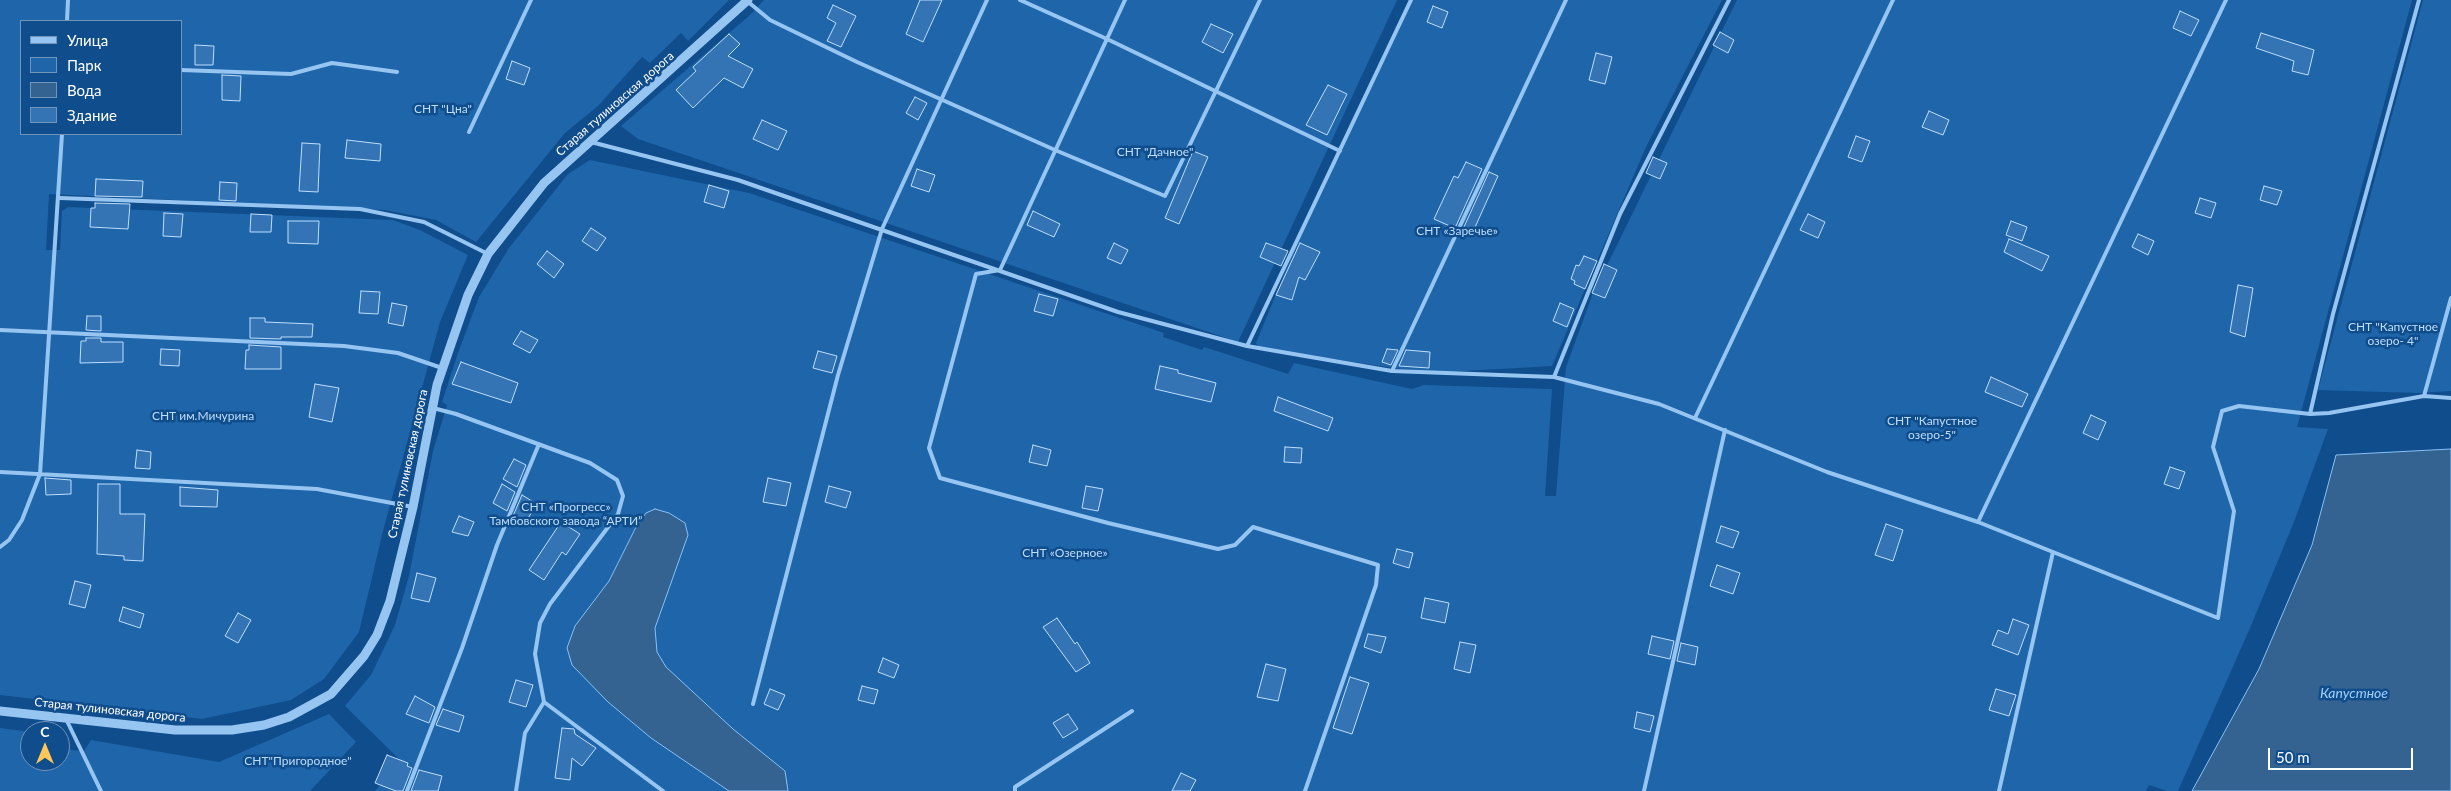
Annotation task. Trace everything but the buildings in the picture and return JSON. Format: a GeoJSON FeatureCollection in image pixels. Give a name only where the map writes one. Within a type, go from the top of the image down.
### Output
{"type":"FeatureCollection","features":[{"type":"Feature","properties":{"kind":"street","name":"Старая тулиновская дорога"},"geometry":{"type":"LineString","coordinates":[[0,711],[175,730],[232,730],[264,725],[289,717],[331,694],[364,656],[377,635],[390,601],[413,507],[442,368],[468,295],[488,254],[544,183],[748,1]]}},
{"type":"Feature","properties":{"kind":"lane"},"geometry":{"type":"LineString","coordinates":[[67,20],[68,0]]}},
{"type":"Feature","properties":{"kind":"lane"},"geometry":{"type":"LineString","coordinates":[[469,132],[531,0]]}},
{"type":"Feature","properties":{"kind":"lane"},"geometry":{"type":"LineString","coordinates":[[753,704],[838,375],[882,229],[987,0]]}},
{"type":"Feature","properties":{"kind":"lane"},"geometry":{"type":"LineString","coordinates":[[1020,0],[1107,39],[1340,151]]}},
{"type":"Feature","properties":{"kind":"lane"},"geometry":{"type":"LineString","coordinates":[[1000,270],[1125,0]]}},
{"type":"Feature","properties":{"kind":"lane"},"geometry":{"type":"LineString","coordinates":[[748,1],[770,20],[1055,150],[1165,196],[1260,0]]}},
{"type":"Feature","properties":{"kind":"lane"},"geometry":{"type":"LineString","coordinates":[[1247,346],[1411,0]]}},
{"type":"Feature","properties":{"kind":"lane"},"geometry":{"type":"LineString","coordinates":[[1392,371],[1566,0]]}},
{"type":"Feature","properties":{"kind":"lane"},"geometry":{"type":"LineString","coordinates":[[1554,377],[1620,214],[1728,0]]}},
{"type":"Feature","properties":{"kind":"lane"},"geometry":{"type":"LineString","coordinates":[[1695,418],[1893,0]]}},
{"type":"Feature","properties":{"kind":"lane"},"geometry":{"type":"LineString","coordinates":[[1978,522],[2226,0]]}},
{"type":"Feature","properties":{"kind":"lane"},"geometry":{"type":"LineString","coordinates":[[2310,414],[2333,314],[2419,0]]}},
{"type":"Feature","properties":{"kind":"lane"},"geometry":{"type":"LineString","coordinates":[[182,70],[291,74],[332,62],[397,72]]}},
{"type":"Feature","properties":{"kind":"lane"},"geometry":{"type":"LineString","coordinates":[[0,547],[9,540],[22,520],[40,474],[60,198],[62,135]]}},
{"type":"Feature","properties":{"kind":"lane"},"geometry":{"type":"LineString","coordinates":[[589,141],[738,180],[1118,312],[1247,346],[1392,371],[1554,377],[1659,404],[1827,472],[1978,522],[2218,618],[2234,511],[2213,447],[2222,411],[2240,406],[2310,414],[2329,413],[2424,396],[2451,398]]}},
{"type":"Feature","properties":{"kind":"lane"},"geometry":{"type":"LineString","coordinates":[[60,198],[360,209],[424,222],[488,254]]}},
{"type":"Feature","properties":{"kind":"lane"},"geometry":{"type":"LineString","coordinates":[[1000,270],[976,274],[929,448],[940,478],[1108,524],[1218,549],[1235,545],[1253,527],[1378,565],[1376,585],[1305,791]]}},
{"type":"Feature","properties":{"kind":"lane"},"geometry":{"type":"LineString","coordinates":[[2424,396],[2451,298]]}},
{"type":"Feature","properties":{"kind":"lane"},"geometry":{"type":"LineString","coordinates":[[0,330],[344,346],[398,353],[442,368]]}},
{"type":"Feature","properties":{"kind":"lane"},"geometry":{"type":"LineString","coordinates":[[433,408],[456,414],[590,463],[617,480],[623,496],[618,514],[596,546],[561,589],[540,623],[535,654],[544,702],[525,733],[516,791]]}},
{"type":"Feature","properties":{"kind":"lane"},"geometry":{"type":"LineString","coordinates":[[1644,791],[1725,430]]}},
{"type":"Feature","properties":{"kind":"lane"},"geometry":{"type":"LineString","coordinates":[[407,791],[462,648],[497,545],[539,444]]}},
{"type":"Feature","properties":{"kind":"lane"},"geometry":{"type":"LineString","coordinates":[[0,472],[317,489],[413,507]]}},
{"type":"Feature","properties":{"kind":"lane"},"geometry":{"type":"LineString","coordinates":[[1999,791],[2052,552]]}},
{"type":"Feature","properties":{"kind":"lane"},"geometry":{"type":"LineString","coordinates":[[544,702],[663,791]]}},
{"type":"Feature","properties":{"kind":"lane"},"geometry":{"type":"LineString","coordinates":[[1014,791],[1015,787],[1132,711]]}},
{"type":"Feature","properties":{"kind":"lane"},"geometry":{"type":"LineString","coordinates":[[66,719],[100,791]]}},
{"type":"Feature","properties":{"kind":"green space","name":"СНТ им.Мичурина"},"geometry":{"type":"Polygon","coordinates":[[[0,0],[729,0],[688,41],[681,33],[650,63],[642,57],[598,106],[565,133],[476,242],[436,220],[385,210],[49,194],[46,250],[60,250],[62,211],[68,207],[393,220],[420,230],[468,255],[440,322],[384,527],[359,632],[324,679],[291,700],[202,719],[0,695],[0,0]]]}},
{"type":"Feature","properties":{"kind":"green space","name":"СНТ \"Дачное\""},"geometry":{"type":"Polygon","coordinates":[[[764,0],[1397,0],[1238,342],[638,139],[621,126],[750,15],[764,0]]]}},
{"type":"Feature","properties":{"kind":"green space","name":"СНТ «Заречье»"},"geometry":{"type":"Polygon","coordinates":[[[1411,0],[1722,0],[1646,147],[1552,366],[1447,372],[1401,369],[1259,348],[1256,343],[1304,226],[1411,0]]]}},
{"type":"Feature","properties":{"kind":"green space"},"geometry":{"type":"Polygon","coordinates":[[[1737,0],[2412,0],[2297,427],[2328,429],[2294,522],[2250,628],[2178,791],[2167,791],[2149,785],[2146,791],[375,791],[400,760],[345,706],[371,675],[395,625],[409,576],[433,451],[447,405],[442,402],[458,353],[479,297],[509,248],[568,174],[590,160],[749,193],[1164,333],[1163,337],[1202,350],[1204,347],[1288,374],[1294,363],[1412,389],[1424,385],[1552,389],[1545,496],[1556,496],[1566,367],[1592,296],[1737,0]]]}},
{"type":"Feature","properties":{"kind":"green space","name":"СНТ \"Капустное озеро- 4\""},"geometry":{"type":"Polygon","coordinates":[[[2423,0],[2451,0],[2451,391],[2419,393],[2318,390],[2423,0]]]}},
{"type":"Feature","properties":{"kind":"green space","name":"СНТ\"Пригородное\""},"geometry":{"type":"Polygon","coordinates":[[[329,714],[356,742],[310,791],[0,791],[0,728],[20,731],[20,771],[70,771],[70,748],[71,750],[84,751],[91,740],[219,762],[329,714]]]}},
{"type":"Feature","properties":{"kind":"water","name":"Капустное"},"geometry":{"type":"Polygon","coordinates":[[[2451,449],[2451,791],[2192,791],[2259,669],[2312,545],[2336,455],[2451,449]]]}},
{"type":"Feature","properties":{"kind":"water"},"geometry":{"type":"Polygon","coordinates":[[[655,509],[669,513],[685,523],[688,535],[655,628],[657,652],[666,667],[733,729],[785,771],[788,791],[729,791],[651,738],[608,702],[572,665],[567,648],[575,626],[609,581],[636,527],[646,513],[655,509]]]}},
{"type":"Feature","properties":{"kind":"park label","name":"СНТ \"Цна\""},"geometry":{"type":"Point","coordinates":[443,109]}},
{"type":"Feature","properties":{"kind":"park label","name":"СНТ \"Капустное озеро-5\""},"geometry":{"type":"Point","coordinates":[1932,428]}},
{"type":"Feature","properties":{"kind":"park label","name":"СНТ «Прогресс» Тамбовского завода “АРТИ”"},"geometry":{"type":"Point","coordinates":[566,514]}},
{"type":"Feature","properties":{"kind":"park label","name":"СНТ «Озерное»"},"geometry":{"type":"Point","coordinates":[1065,553]}}]}
